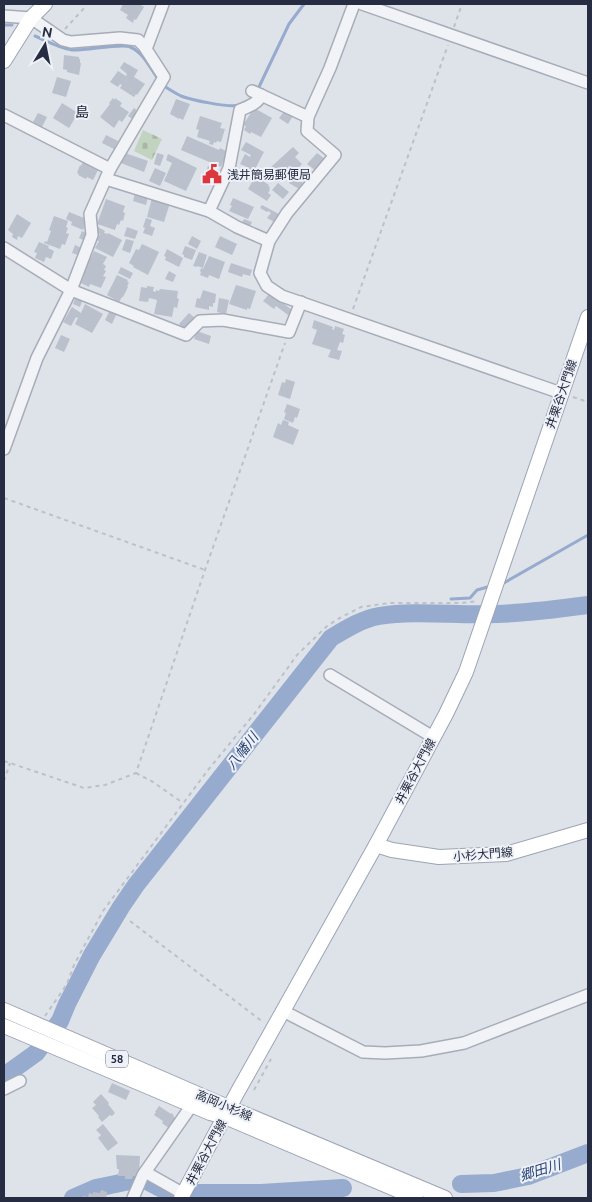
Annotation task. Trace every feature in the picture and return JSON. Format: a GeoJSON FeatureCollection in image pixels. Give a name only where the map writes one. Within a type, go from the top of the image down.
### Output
{"type":"FeatureCollection","features":[{"type":"Feature","properties":{"kind":"main road"},"geometry":{"type":"LineString","coordinates":[[4,61],[31,18],[45,4]]}},
{"type":"Feature","properties":{"kind":"main road","name":"井栗谷大門線"},"geometry":{"type":"LineString","coordinates":[[182,1196],[237,1093],[376,845],[466,672],[588,317]]}},
{"type":"Feature","properties":{"kind":"main road","name":"小杉大門線"},"geometry":{"type":"LineString","coordinates":[[376,845],[392,850],[439,858],[506,854],[588,830]]}},
{"type":"Feature","properties":{"kind":"main road","name":"高岡小杉線"},"geometry":{"type":"LineString","coordinates":[[4,1010],[416,1198]]}},
{"type":"Feature","properties":{"kind":"main road","name":"高岡小杉線"},"geometry":{"type":"LineString","coordinates":[[4,1026],[210,1113],[228,1112],[445,1198]]}},
{"type":"Feature","properties":{"kind":"street"},"geometry":{"type":"LineString","coordinates":[[146,49],[163,4]]}},
{"type":"Feature","properties":{"kind":"street"},"geometry":{"type":"LineString","coordinates":[[354,4],[330,68],[308,116],[307,131],[335,155],[287,213],[268,241],[260,273],[267,286],[282,296],[561,393]]}},
{"type":"Feature","properties":{"kind":"street"},"geometry":{"type":"LineString","coordinates":[[362,4],[588,83]]}},
{"type":"Feature","properties":{"kind":"street"},"geometry":{"type":"LineString","coordinates":[[4,16],[31,18],[63,40],[71,42],[120,38],[138,40],[164,77],[108,174],[90,214],[92,235],[71,290],[37,358],[4,449]]}},
{"type":"Feature","properties":{"kind":"street"},"geometry":{"type":"LineString","coordinates":[[209,211],[229,168],[240,110],[260,99],[256,93],[308,116]]}},
{"type":"Feature","properties":{"kind":"street"},"geometry":{"type":"LineString","coordinates":[[4,115],[108,174],[209,211],[237,227],[268,241]]}},
{"type":"Feature","properties":{"kind":"street"},"geometry":{"type":"LineString","coordinates":[[4,248],[71,290],[186,335],[200,321],[222,320],[289,332],[301,302]]}},
{"type":"Feature","properties":{"kind":"street"},"geometry":{"type":"LineString","coordinates":[[330,676],[433,737]]}},
{"type":"Feature","properties":{"kind":"street"},"geometry":{"type":"LineString","coordinates":[[284,1011],[363,1052],[385,1053],[422,1051],[464,1043],[588,995]]}},
{"type":"Feature","properties":{"kind":"street"},"geometry":{"type":"LineString","coordinates":[[4,1089],[20,1081]]}},
{"type":"Feature","properties":{"kind":"street"},"geometry":{"type":"LineString","coordinates":[[133,1198],[143,1175],[192,1105]]}},
{"type":"Feature","properties":{"kind":"street"},"geometry":{"type":"LineString","coordinates":[[145,1172],[182,1196]]}},
{"type":"Feature","properties":{"kind":"path"},"geometry":{"type":"LineString","coordinates":[[349,318],[462,4]]}},
{"type":"Feature","properties":{"kind":"path"},"geometry":{"type":"LineString","coordinates":[[58,36],[86,6]]}},
{"type":"Feature","properties":{"kind":"path"},"geometry":{"type":"LineString","coordinates":[[136,773],[289,332]]}},
{"type":"Feature","properties":{"kind":"path"},"geometry":{"type":"LineString","coordinates":[[561,393],[588,402]]}},
{"type":"Feature","properties":{"kind":"path"},"geometry":{"type":"LineString","coordinates":[[4,498],[205,570]]}},
{"type":"Feature","properties":{"kind":"path"},"geometry":{"type":"LineString","coordinates":[[43,1020],[67,984],[74,965],[104,911],[208,770],[255,713],[298,655],[326,627],[361,607],[390,603],[462,603],[491,599]]}},
{"type":"Feature","properties":{"kind":"path"},"geometry":{"type":"LineString","coordinates":[[4,760],[84,788],[105,785],[136,773],[184,803]]}},
{"type":"Feature","properties":{"kind":"path"},"geometry":{"type":"LineString","coordinates":[[4,781],[10,763]]}},
{"type":"Feature","properties":{"kind":"path"},"geometry":{"type":"LineString","coordinates":[[130,921],[273,1030]]}},
{"type":"Feature","properties":{"kind":"path"},"geometry":{"type":"LineString","coordinates":[[254,1090],[271,1059]]}},
{"type":"Feature","properties":{"kind":"green space"},"geometry":{"type":"Polygon","coordinates":[[[143,130],[162,139],[152,160],[134,151],[143,130]]]}},
{"type":"Feature","properties":{"kind":"building"},"geometry":{"type":"Polygon","coordinates":[[[123,4],[139,4],[144,7],[133,23],[126,18],[128,15],[120,10],[123,4]]]}},
{"type":"Feature","properties":{"kind":"building"},"geometry":{"type":"Polygon","coordinates":[[[64,55],[79,57],[81,63],[79,75],[63,69],[64,55]]]}},
{"type":"Feature","properties":{"kind":"building"},"geometry":{"type":"Polygon","coordinates":[[[124,62],[138,70],[134,77],[145,84],[134,97],[120,88],[122,85],[120,84],[118,87],[110,82],[118,71],[126,76],[127,74],[120,68],[124,62]]]}},
{"type":"Feature","properties":{"kind":"building"},"geometry":{"type":"Polygon","coordinates":[[[57,77],[71,81],[66,97],[52,93],[57,77]]]}},
{"type":"Feature","properties":{"kind":"building"},"geometry":{"type":"Polygon","coordinates":[[[113,98],[122,103],[120,106],[129,112],[122,122],[119,120],[114,128],[100,117],[113,98]]]}},
{"type":"Feature","properties":{"kind":"building"},"geometry":{"type":"Polygon","coordinates":[[[176,99],[190,104],[183,120],[170,114],[176,99]]]}},
{"type":"Feature","properties":{"kind":"building"},"geometry":{"type":"Polygon","coordinates":[[[62,103],[78,113],[69,128],[53,118],[62,103]]]}},
{"type":"Feature","properties":{"kind":"building"},"geometry":{"type":"Polygon","coordinates":[[[134,108],[139,112],[134,120],[128,116],[134,108]]]}},
{"type":"Feature","properties":{"kind":"building"},"geometry":{"type":"Polygon","coordinates":[[[254,108],[272,118],[261,137],[244,130],[246,126],[243,125],[254,108]]]}},
{"type":"Feature","properties":{"kind":"building"},"geometry":{"type":"Polygon","coordinates":[[[286,109],[294,114],[288,124],[279,118],[286,109]]]}},
{"type":"Feature","properties":{"kind":"building"},"geometry":{"type":"Polygon","coordinates":[[[38,113],[47,117],[42,127],[33,122],[38,113]]]}},
{"type":"Feature","properties":{"kind":"building"},"geometry":{"type":"Polygon","coordinates":[[[200,116],[222,123],[220,128],[225,129],[221,142],[214,142],[213,145],[209,144],[210,141],[197,137],[199,130],[196,129],[200,116]]]}},
{"type":"Feature","properties":{"kind":"building"},"geometry":{"type":"Polygon","coordinates":[[[106,135],[118,141],[114,149],[102,143],[106,135]]]}},
{"type":"Feature","properties":{"kind":"building"},"geometry":{"type":"Polygon","coordinates":[[[187,136],[219,150],[220,148],[226,151],[225,153],[227,153],[221,167],[181,150],[187,136]]]}},
{"type":"Feature","properties":{"kind":"building"},"geometry":{"type":"Polygon","coordinates":[[[246,142],[264,152],[252,172],[240,164],[245,154],[250,157],[251,155],[241,150],[246,142]]]}},
{"type":"Feature","properties":{"kind":"building"},"geometry":{"type":"Polygon","coordinates":[[[293,147],[299,153],[295,157],[302,164],[289,178],[280,169],[277,172],[271,167],[293,147]]]}},
{"type":"Feature","properties":{"kind":"building"},"geometry":{"type":"Polygon","coordinates":[[[125,153],[148,161],[144,172],[121,163],[125,153]]]}},
{"type":"Feature","properties":{"kind":"building"},"geometry":{"type":"Polygon","coordinates":[[[157,153],[164,155],[160,166],[154,164],[157,153]]]}},
{"type":"Feature","properties":{"kind":"building"},"geometry":{"type":"Polygon","coordinates":[[[317,153],[325,159],[316,171],[307,164],[317,153]]]}},
{"type":"Feature","properties":{"kind":"building"},"geometry":{"type":"Polygon","coordinates":[[[168,154],[197,168],[186,191],[164,181],[172,163],[166,160],[168,154]]]}},
{"type":"Feature","properties":{"kind":"building"},"geometry":{"type":"Polygon","coordinates":[[[83,162],[98,170],[93,180],[78,175],[80,165],[83,162]]]}},
{"type":"Feature","properties":{"kind":"building"},"geometry":{"type":"Polygon","coordinates":[[[208,166],[222,172],[218,183],[204,177],[208,166]]]}},
{"type":"Feature","properties":{"kind":"building"},"geometry":{"type":"Polygon","coordinates":[[[155,168],[166,173],[160,186],[149,181],[155,168]]]}},
{"type":"Feature","properties":{"kind":"building"},"geometry":{"type":"Polygon","coordinates":[[[258,172],[262,175],[260,179],[270,187],[268,193],[271,195],[267,201],[248,189],[258,172]]]}},
{"type":"Feature","properties":{"kind":"building"},"geometry":{"type":"Polygon","coordinates":[[[294,177],[303,183],[299,189],[289,183],[294,177]]]}},
{"type":"Feature","properties":{"kind":"building"},"geometry":{"type":"Polygon","coordinates":[[[278,183],[289,192],[283,199],[272,190],[278,183]]]}},
{"type":"Feature","properties":{"kind":"building"},"geometry":{"type":"Polygon","coordinates":[[[135,193],[148,197],[146,205],[133,201],[135,193]]]}},
{"type":"Feature","properties":{"kind":"building"},"geometry":{"type":"Polygon","coordinates":[[[152,198],[170,203],[164,222],[147,217],[152,198]]]}},
{"type":"Feature","properties":{"kind":"building"},"geometry":{"type":"Polygon","coordinates":[[[233,198],[254,207],[248,219],[229,211],[233,198]]]}},
{"type":"Feature","properties":{"kind":"building"},"geometry":{"type":"Polygon","coordinates":[[[106,199],[125,206],[123,221],[121,220],[119,225],[117,224],[115,230],[97,224],[106,199]]]}},
{"type":"Feature","properties":{"kind":"building"},"geometry":{"type":"Polygon","coordinates":[[[262,205],[279,214],[274,222],[267,218],[271,213],[260,208],[262,205]]]}},
{"type":"Feature","properties":{"kind":"building"},"geometry":{"type":"Polygon","coordinates":[[[69,212],[87,221],[83,230],[71,225],[72,222],[66,219],[69,212]]]}},
{"type":"Feature","properties":{"kind":"building"},"geometry":{"type":"Polygon","coordinates":[[[17,214],[31,223],[22,238],[18,236],[17,240],[12,237],[13,234],[8,230],[17,214]]]}},
{"type":"Feature","properties":{"kind":"building"},"geometry":{"type":"Polygon","coordinates":[[[54,216],[68,221],[66,233],[69,234],[65,245],[62,244],[60,249],[44,243],[45,241],[47,242],[54,216]]]}},
{"type":"Feature","properties":{"kind":"building"},"geometry":{"type":"Polygon","coordinates":[[[146,218],[152,220],[150,226],[155,228],[152,236],[143,233],[146,218]]]}},
{"type":"Feature","properties":{"kind":"building"},"geometry":{"type":"Polygon","coordinates":[[[244,219],[252,222],[249,228],[241,225],[244,219]]]}},
{"type":"Feature","properties":{"kind":"building"},"geometry":{"type":"Polygon","coordinates":[[[98,227],[105,231],[104,233],[122,240],[113,257],[95,248],[99,241],[96,240],[100,234],[98,233],[98,227]]]}},
{"type":"Feature","properties":{"kind":"building"},"geometry":{"type":"Polygon","coordinates":[[[127,227],[138,231],[135,239],[124,236],[127,227]]]}},
{"type":"Feature","properties":{"kind":"building"},"geometry":{"type":"Polygon","coordinates":[[[82,231],[88,234],[85,241],[79,238],[82,231]]]}},
{"type":"Feature","properties":{"kind":"building"},"geometry":{"type":"Polygon","coordinates":[[[192,236],[201,241],[197,249],[188,244],[192,236]]]}},
{"type":"Feature","properties":{"kind":"building"},"geometry":{"type":"Polygon","coordinates":[[[220,236],[237,244],[232,255],[215,247],[220,236]]]}},
{"type":"Feature","properties":{"kind":"building"},"geometry":{"type":"Polygon","coordinates":[[[126,239],[134,241],[130,253],[122,250],[126,239]]]}},
{"type":"Feature","properties":{"kind":"building"},"geometry":{"type":"Polygon","coordinates":[[[39,242],[49,246],[48,248],[54,251],[51,259],[46,257],[44,262],[35,258],[37,253],[34,252],[39,242]]]}},
{"type":"Feature","properties":{"kind":"building"},"geometry":{"type":"Polygon","coordinates":[[[142,244],[159,252],[148,275],[129,263],[136,249],[139,250],[142,244]]]}},
{"type":"Feature","properties":{"kind":"building"},"geometry":{"type":"Polygon","coordinates":[[[75,245],[84,249],[81,256],[72,253],[75,245]]]}},
{"type":"Feature","properties":{"kind":"building"},"geometry":{"type":"Polygon","coordinates":[[[185,246],[196,250],[192,260],[184,257],[182,254],[185,246]]]}},
{"type":"Feature","properties":{"kind":"building"},"geometry":{"type":"Polygon","coordinates":[[[167,249],[183,258],[179,267],[165,260],[166,257],[164,256],[167,249]]]}},
{"type":"Feature","properties":{"kind":"building"},"geometry":{"type":"Polygon","coordinates":[[[94,251],[107,257],[103,264],[106,266],[104,270],[106,271],[103,276],[106,277],[101,288],[90,284],[89,287],[81,283],[84,276],[82,276],[94,251]]]}},
{"type":"Feature","properties":{"kind":"building"},"geometry":{"type":"Polygon","coordinates":[[[199,252],[207,255],[203,268],[193,266],[199,252]]]}},
{"type":"Feature","properties":{"kind":"building"},"geometry":{"type":"Polygon","coordinates":[[[209,256],[225,262],[219,279],[209,275],[208,278],[200,275],[201,268],[203,269],[209,256]]]}},
{"type":"Feature","properties":{"kind":"building"},"geometry":{"type":"Polygon","coordinates":[[[231,263],[252,270],[250,276],[243,274],[242,277],[228,272],[231,263]]]}},
{"type":"Feature","properties":{"kind":"building"},"geometry":{"type":"Polygon","coordinates":[[[121,267],[133,273],[130,279],[118,273],[121,267]]]}},
{"type":"Feature","properties":{"kind":"building"},"geometry":{"type":"Polygon","coordinates":[[[169,271],[176,275],[173,282],[165,279],[169,271]]]}},
{"type":"Feature","properties":{"kind":"building"},"geometry":{"type":"Polygon","coordinates":[[[117,275],[128,280],[129,283],[119,302],[107,295],[117,275]]]}},
{"type":"Feature","properties":{"kind":"building"},"geometry":{"type":"Polygon","coordinates":[[[236,285],[256,291],[250,309],[247,308],[247,310],[229,304],[236,285]]]}},
{"type":"Feature","properties":{"kind":"building"},"geometry":{"type":"Polygon","coordinates":[[[147,286],[154,287],[153,291],[156,292],[156,290],[159,291],[160,289],[178,291],[177,308],[174,307],[172,317],[154,314],[157,300],[149,298],[148,302],[139,301],[141,287],[147,288],[147,286]]]}},
{"type":"Feature","properties":{"kind":"building"},"geometry":{"type":"Polygon","coordinates":[[[203,290],[216,294],[215,303],[213,303],[213,307],[209,306],[209,310],[195,307],[197,298],[200,299],[203,290]]]}},
{"type":"Feature","properties":{"kind":"building"},"geometry":{"type":"Polygon","coordinates":[[[270,293],[292,310],[288,315],[276,306],[274,309],[263,301],[270,293]]]}},
{"type":"Feature","properties":{"kind":"building"},"geometry":{"type":"Polygon","coordinates":[[[76,296],[83,299],[80,307],[73,304],[76,296]]]}},
{"type":"Feature","properties":{"kind":"building"},"geometry":{"type":"Polygon","coordinates":[[[219,298],[229,300],[226,314],[217,312],[219,298]]]}},
{"type":"Feature","properties":{"kind":"building"},"geometry":{"type":"Polygon","coordinates":[[[85,304],[103,314],[92,333],[75,324],[78,318],[76,317],[71,326],[63,322],[72,307],[81,313],[85,304]]]}},
{"type":"Feature","properties":{"kind":"building"},"geometry":{"type":"Polygon","coordinates":[[[110,310],[117,313],[112,324],[105,320],[110,310]]]}},
{"type":"Feature","properties":{"kind":"building"},"geometry":{"type":"Polygon","coordinates":[[[189,313],[196,319],[186,330],[179,324],[189,313]]]}},
{"type":"Feature","properties":{"kind":"building"},"geometry":{"type":"Polygon","coordinates":[[[314,320],[333,327],[332,329],[334,330],[335,326],[344,329],[342,334],[345,335],[343,343],[340,342],[337,350],[342,351],[339,360],[328,357],[331,350],[312,344],[317,330],[312,328],[314,320]]]}},
{"type":"Feature","properties":{"kind":"building"},"geometry":{"type":"Polygon","coordinates":[[[197,331],[211,336],[209,344],[194,339],[197,331]]]}},
{"type":"Feature","properties":{"kind":"building"},"geometry":{"type":"Polygon","coordinates":[[[61,335],[70,339],[64,352],[55,348],[61,335]]]}},
{"type":"Feature","properties":{"kind":"building"},"geometry":{"type":"Polygon","coordinates":[[[286,379],[295,382],[290,399],[278,395],[282,382],[285,383],[286,379]]]}},
{"type":"Feature","properties":{"kind":"building"},"geometry":{"type":"Polygon","coordinates":[[[287,404],[300,409],[293,423],[284,419],[287,404]]]}},
{"type":"Feature","properties":{"kind":"building"},"geometry":{"type":"Polygon","coordinates":[[[283,420],[289,422],[288,425],[299,430],[293,445],[273,437],[278,423],[281,425],[283,420]]]}},
{"type":"Feature","properties":{"kind":"building"},"geometry":{"type":"Polygon","coordinates":[[[112,1083],[130,1091],[126,1100],[108,1092],[112,1083]]]}},
{"type":"Feature","properties":{"kind":"building"},"geometry":{"type":"Polygon","coordinates":[[[101,1094],[115,1113],[102,1122],[92,1108],[96,1105],[93,1102],[101,1094]]]}},
{"type":"Feature","properties":{"kind":"building"},"geometry":{"type":"Polygon","coordinates":[[[159,1106],[177,1119],[170,1129],[154,1115],[159,1106]]]}},
{"type":"Feature","properties":{"kind":"building"},"geometry":{"type":"Polygon","coordinates":[[[103,1124],[118,1143],[108,1151],[98,1138],[101,1135],[96,1130],[103,1124]]]}},
{"type":"Feature","properties":{"kind":"building"},"geometry":{"type":"Polygon","coordinates":[[[116,1155],[140,1156],[139,1176],[125,1179],[125,1176],[118,1176],[119,1169],[117,1169],[116,1155]]]}},
{"type":"Feature","properties":{"kind":"building"},"geometry":{"type":"Polygon","coordinates":[[[101,1190],[107,1192],[106,1198],[83,1198],[83,1196],[88,1197],[89,1193],[100,1193],[101,1190]]]}},
{"type":"Feature","properties":{"kind":"waterway"},"geometry":{"type":"LineString","coordinates":[[258,89],[289,24],[304,4]]}},
{"type":"Feature","properties":{"kind":"waterway"},"geometry":{"type":"LineString","coordinates":[[4,25],[12,25]]}},
{"type":"Feature","properties":{"kind":"waterway"},"geometry":{"type":"LineString","coordinates":[[35,36],[72,50],[119,46],[130,47],[142,56],[158,79]]}},
{"type":"Feature","properties":{"kind":"waterway"},"geometry":{"type":"LineString","coordinates":[[164,86],[181,96],[193,100],[219,105],[239,105]]}},
{"type":"Feature","properties":{"kind":"waterway"},"geometry":{"type":"LineString","coordinates":[[502,584],[588,535]]}},
{"type":"Feature","properties":{"kind":"waterway"},"geometry":{"type":"LineString","coordinates":[[451,599],[470,598],[477,590],[491,586]]}},
{"type":"Feature","properties":{"kind":"waterway","name":"八幡川"},"geometry":{"type":"LineString","coordinates":[[4,1076],[36,1053],[60,1021],[92,955],[136,885],[331,638],[373,617],[394,614],[509,613],[588,605]]}},
{"type":"Feature","properties":{"kind":"waterway","name":"郷田川"},"geometry":{"type":"LineString","coordinates":[[461,1184],[494,1183],[528,1176],[588,1153]]}},
{"type":"Feature","properties":{"kind":"waterway","name":"郷田川"},"geometry":{"type":"LineString","coordinates":[[145,1180],[168,1192]]}},
{"type":"Feature","properties":{"kind":"waterway","name":"郷田川"},"geometry":{"type":"LineString","coordinates":[[73,1198],[96,1188],[130,1181]]}},
{"type":"Feature","properties":{"kind":"waterway","name":"郷田川"},"geometry":{"type":"LineString","coordinates":[[199,1193],[261,1193],[343,1188]]}},
{"type":"Feature","properties":{"kind":"place","name":"浅井簡易郵便局"},"geometry":{"type":"Point","coordinates":[212,174]}},
{"type":"Feature","properties":{"kind":"district","name":"島"},"geometry":{"type":"Point","coordinates":[82,112]}}]}
